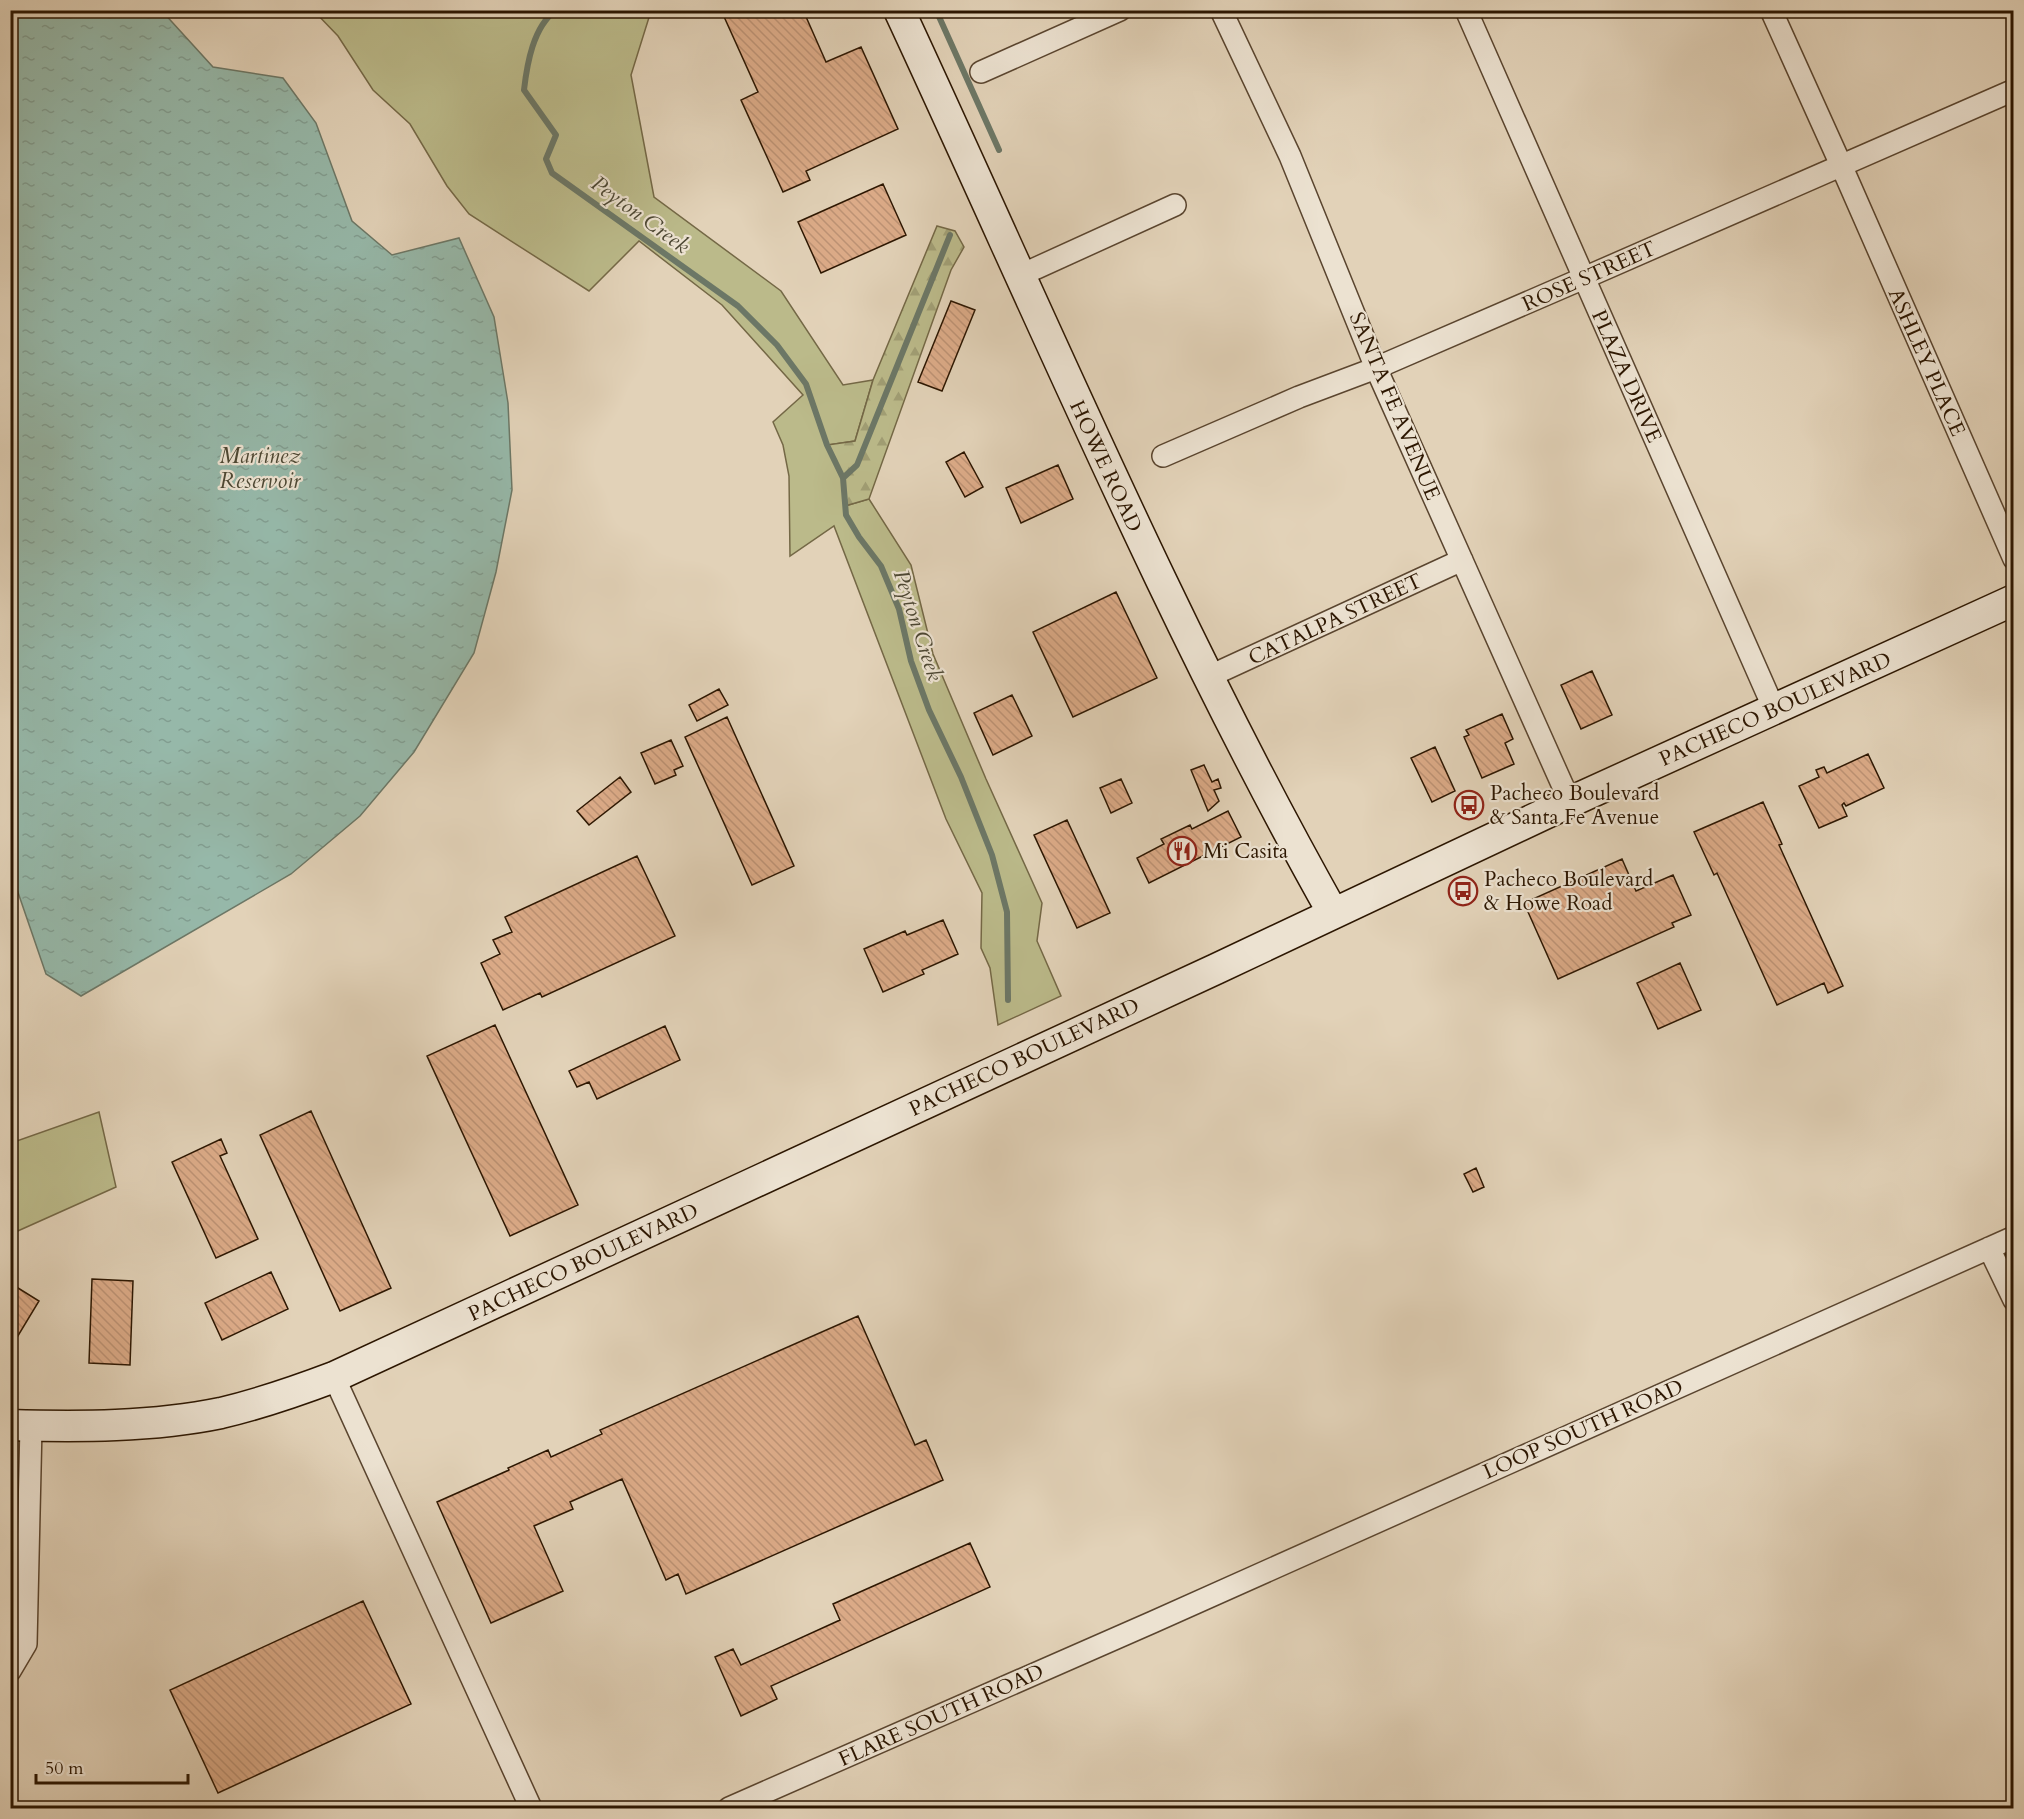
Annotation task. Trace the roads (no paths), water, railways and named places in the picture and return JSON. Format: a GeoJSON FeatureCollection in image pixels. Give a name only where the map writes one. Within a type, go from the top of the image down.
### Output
{"type":"FeatureCollection","features":[{"type":"Feature","properties":{"kind":"main road","name":"HOWE ROAD"},"geometry":{"type":"LineString","coordinates":[[899,10],[1137,532],[1208,677],[1333,913]]}},
{"type":"Feature","properties":{"kind":"main road","name":"PACHECO BOULEVARD"},"geometry":{"type":"LineString","coordinates":[[21,1426],[83,1426],[211,1414],[291,1394],[334,1377],[1570,802],[2013,600]]}},
{"type":"Feature","properties":{"kind":"street"},"geometry":{"type":"LineString","coordinates":[[981,72],[1120,10]]}},
{"type":"Feature","properties":{"kind":"street","name":"SANTA FE AVENUE"},"geometry":{"type":"LineString","coordinates":[[1221,10],[1290,156],[1376,368],[1570,802]]}},
{"type":"Feature","properties":{"kind":"street","name":"PLAZA DRIVE"},"geometry":{"type":"LineString","coordinates":[[1466,10],[1774,709]]}},
{"type":"Feature","properties":{"kind":"street","name":"ASHLEY PLACE"},"geometry":{"type":"LineString","coordinates":[[1771,10],[2013,559]]}},
{"type":"Feature","properties":{"kind":"street","name":"ROSE STREET"},"geometry":{"type":"LineString","coordinates":[[1163,456],[1299,397],[1376,368],[2013,90]]}},
{"type":"Feature","properties":{"kind":"street"},"geometry":{"type":"LineString","coordinates":[[1019,276],[1174,205]]}},
{"type":"Feature","properties":{"kind":"street","name":"CATALPA STREET"},"geometry":{"type":"LineString","coordinates":[[1208,677],[1462,560]]}},
{"type":"Feature","properties":{"kind":"street","name":"LOOP SOUTH ROAD"},"geometry":{"type":"LineString","coordinates":[[1153,1622],[2013,1237]]}},
{"type":"Feature","properties":{"kind":"street"},"geometry":{"type":"LineString","coordinates":[[1989,1248],[2013,1300]]}},
{"type":"Feature","properties":{"kind":"street"},"geometry":{"type":"LineString","coordinates":[[334,1377],[531,1809]]}},
{"type":"Feature","properties":{"kind":"street"},"geometry":{"type":"LineString","coordinates":[[10,1671],[26,1644],[21,1426]]}},
{"type":"Feature","properties":{"kind":"street","name":"FLARE SOUTH ROAD"},"geometry":{"type":"LineString","coordinates":[[729,1809],[1153,1622]]}},
{"type":"Feature","properties":{"kind":"water","name":"Martinez Reservoir"},"geometry":{"type":"Polygon","coordinates":[[[10,11],[162,11],[213,67],[283,78],[316,123],[352,221],[392,255],[459,238],[494,317],[508,403],[512,490],[496,572],[474,653],[414,752],[360,816],[291,874],[81,996],[46,974],[11,872],[10,11]]]}},
{"type":"Feature","properties":{"kind":"waterway","name":"Peyton Creek"},"geometry":{"type":"LineString","coordinates":[[556,10],[548,17],[537,36],[529,58],[524,90],[556,135],[546,159],[552,173],[738,306],[777,345],[806,384],[827,445],[843,478],[846,515],[881,566],[899,609],[911,661],[929,710],[961,777],[992,855],[1007,912],[1008,1000]]}},
{"type":"Feature","properties":{"kind":"waterway"},"geometry":{"type":"LineString","coordinates":[[936,10],[999,150]]}},
{"type":"Feature","properties":{"kind":"waterway"},"geometry":{"type":"LineString","coordinates":[[843,478],[857,465],[950,235]]}},
{"type":"Feature","properties":{"kind":"place","name":"Pacheco Boulevard & Santa Fe Avenue"},"geometry":{"type":"Point","coordinates":[1469,805]}},
{"type":"Feature","properties":{"kind":"place","name":"Mi Casita"},"geometry":{"type":"Point","coordinates":[1182,851]}},
{"type":"Feature","properties":{"kind":"place","name":"Pacheco Boulevard & Howe Road"},"geometry":{"type":"Point","coordinates":[1463,891]}}]}
